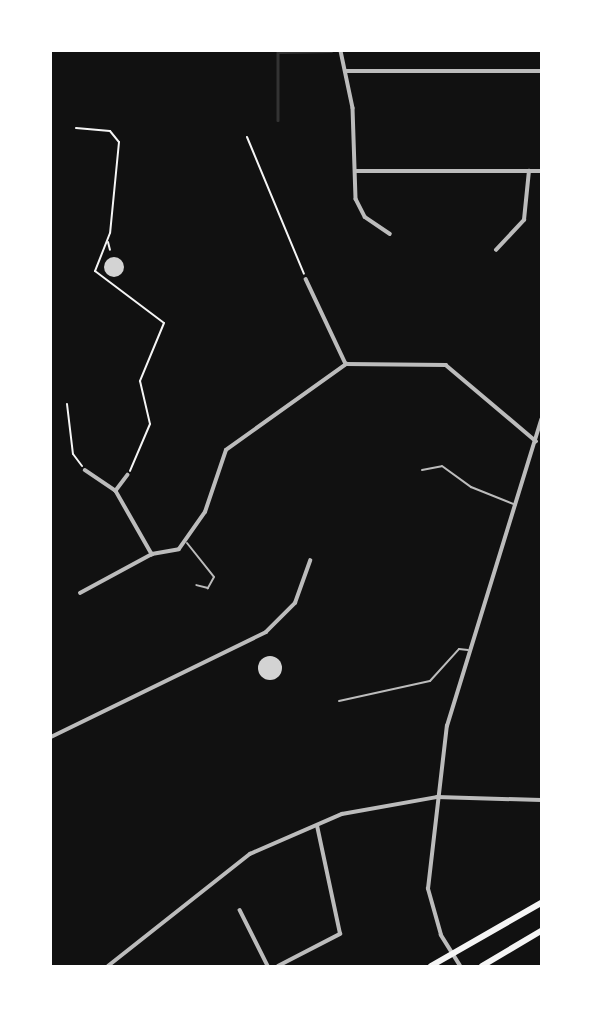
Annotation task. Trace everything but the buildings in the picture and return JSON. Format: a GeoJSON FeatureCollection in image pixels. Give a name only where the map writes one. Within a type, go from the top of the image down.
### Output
{"type":"FeatureCollection","features":[{"type":"Feature","properties":{"kind":"main road"},"geometry":{"type":"LineString","coordinates":[[431,966],[541,903]]}},
{"type":"Feature","properties":{"kind":"main road"},"geometry":{"type":"LineString","coordinates":[[482,966],[541,931]]}},
{"type":"Feature","properties":{"kind":"street"},"geometry":{"type":"LineString","coordinates":[[341,51],[359,209],[390,234]]}},
{"type":"Feature","properties":{"kind":"street"},"geometry":{"type":"LineString","coordinates":[[345,71],[541,71]]}},
{"type":"Feature","properties":{"kind":"street"},"geometry":{"type":"LineString","coordinates":[[355,170],[541,171]]}},
{"type":"Feature","properties":{"kind":"street"},"geometry":{"type":"LineString","coordinates":[[496,250],[524,220],[529,171]]}},
{"type":"Feature","properties":{"kind":"street"},"geometry":{"type":"LineString","coordinates":[[306,279],[346,363]]}},
{"type":"Feature","properties":{"kind":"street"},"geometry":{"type":"LineString","coordinates":[[80,593],[152,554],[164,556],[187,543],[234,441],[346,363],[446,365],[536,441]]}},
{"type":"Feature","properties":{"kind":"street"},"geometry":{"type":"LineString","coordinates":[[460,966],[428,889],[447,726],[541,420]]}},
{"type":"Feature","properties":{"kind":"street"},"geometry":{"type":"LineString","coordinates":[[85,470],[116,491],[152,554]]}},
{"type":"Feature","properties":{"kind":"street"},"geometry":{"type":"LineString","coordinates":[[116,491],[128,475]]}},
{"type":"Feature","properties":{"kind":"street"},"geometry":{"type":"LineString","coordinates":[[51,737],[265,632],[295,603],[310,561]]}},
{"type":"Feature","properties":{"kind":"street"},"geometry":{"type":"LineString","coordinates":[[108,966],[250,854],[317,826],[367,807],[437,797],[541,800]]}},
{"type":"Feature","properties":{"kind":"street"},"geometry":{"type":"LineString","coordinates":[[278,966],[340,934],[317,826]]}},
{"type":"Feature","properties":{"kind":"street"},"geometry":{"type":"LineString","coordinates":[[240,910],[268,966]]}},
{"type":"Feature","properties":{"kind":"lane"},"geometry":{"type":"LineString","coordinates":[[422,470],[442,466],[517,505]]}},
{"type":"Feature","properties":{"kind":"lane"},"geometry":{"type":"LineString","coordinates":[[187,543],[214,577],[208,588],[196,585]]}},
{"type":"Feature","properties":{"kind":"lane"},"geometry":{"type":"LineString","coordinates":[[339,701],[429,681],[459,649],[469,650]]}},
{"type":"Feature","properties":{"kind":"path"},"geometry":{"type":"LineString","coordinates":[[76,128],[110,131],[119,142],[107,242],[95,264],[98,278],[164,323],[140,381],[149,435],[128,475]]}},
{"type":"Feature","properties":{"kind":"path"},"geometry":{"type":"LineString","coordinates":[[247,137],[306,279]]}},
{"type":"Feature","properties":{"kind":"path"},"geometry":{"type":"LineString","coordinates":[[107,242],[110,250]]}},
{"type":"Feature","properties":{"kind":"path"},"geometry":{"type":"LineString","coordinates":[[67,404],[74,454],[85,470]]}},
{"type":"Feature","properties":{"kind":"waterway"},"geometry":{"type":"LineString","coordinates":[[278,51],[278,120]]}},
{"type":"Feature","properties":{"kind":"waterway"},"geometry":{"type":"LineString","coordinates":[[278,52],[331,51]]}}]}
